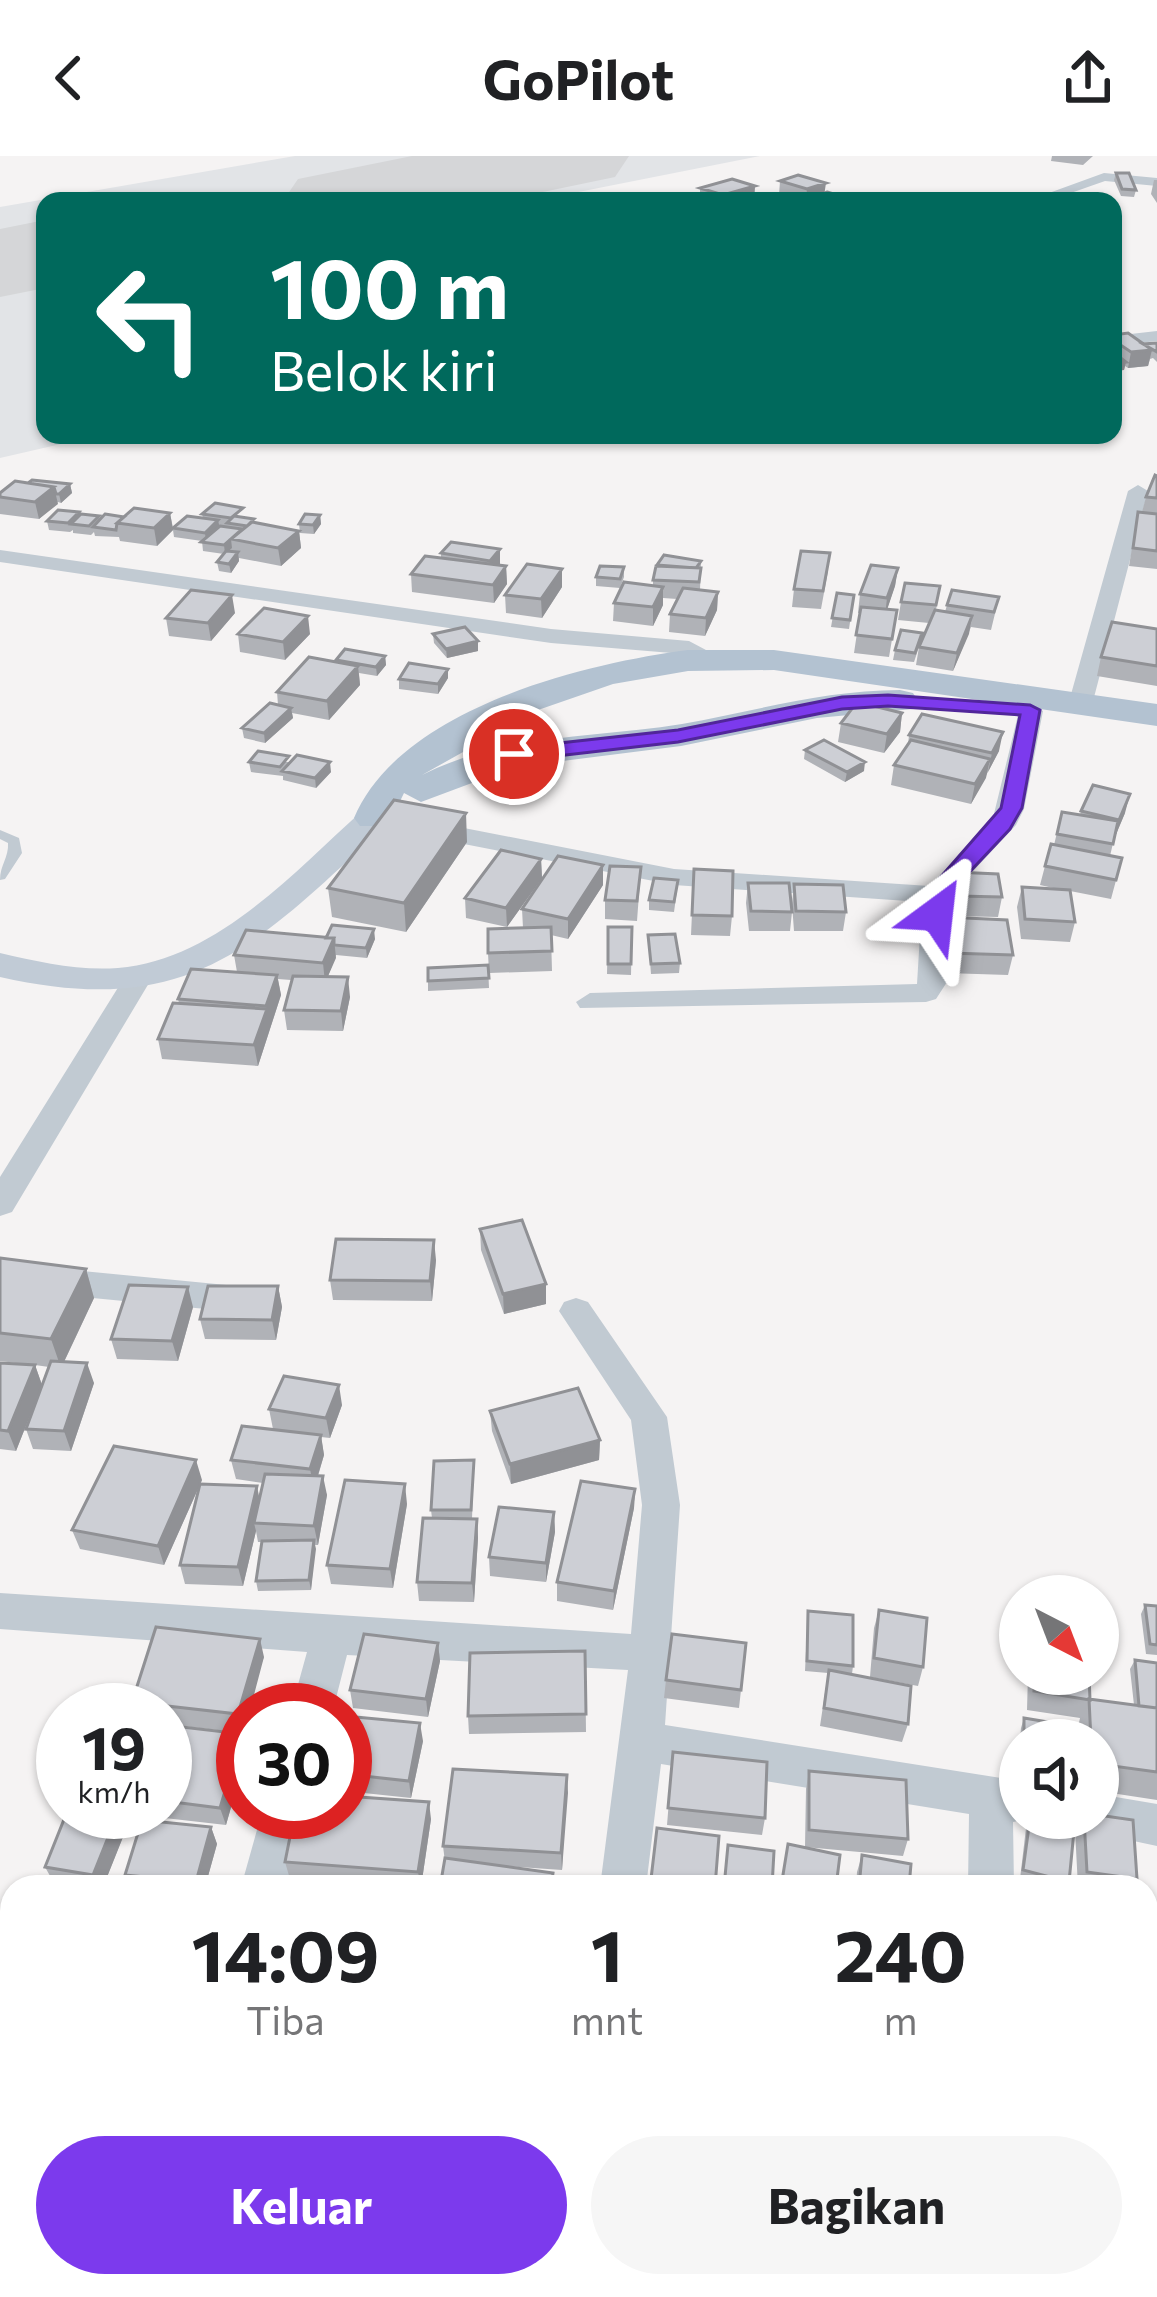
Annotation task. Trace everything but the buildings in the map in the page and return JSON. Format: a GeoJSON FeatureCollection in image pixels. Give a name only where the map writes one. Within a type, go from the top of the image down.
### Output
{"type":"FeatureCollection","features":[{"type":"Feature","properties":{"kind":"main road"},"geometry":{"type":"LineString","coordinates":[[374,818],[387,788],[410,764],[622,656],[723,658],[1157,715]]}},
{"type":"Feature","properties":{"kind":"main road"},"geometry":{"type":"LineString","coordinates":[[723,658],[770,681],[786,712]]}},
{"type":"Feature","properties":{"kind":"main road"},"geometry":{"type":"LineString","coordinates":[[538,695],[549,722],[585,746]]}},
{"type":"Feature","properties":{"kind":"main road"},"geometry":{"type":"LineString","coordinates":[[0,965],[53,976],[138,978],[176,966],[234,936],[276,907],[374,818],[443,777],[477,763],[678,736],[786,712],[888,700],[1030,710],[1157,727]]}},
{"type":"Feature","properties":{"kind":"street"},"geometry":{"type":"LineString","coordinates":[[1104,177],[1128,156]]}},
{"type":"Feature","properties":{"kind":"street"},"geometry":{"type":"LineString","coordinates":[[1060,192],[1104,177],[1153,178]]}},
{"type":"Feature","properties":{"kind":"street"},"geometry":{"type":"LineString","coordinates":[[1122,322],[1157,326]]}},
{"type":"Feature","properties":{"kind":"street"},"geometry":{"type":"LineString","coordinates":[[1122,340],[1157,336]]}},
{"type":"Feature","properties":{"kind":"street"},"geometry":{"type":"LineString","coordinates":[[1080,705],[1138,491]]}},
{"type":"Feature","properties":{"kind":"street"},"geometry":{"type":"LineString","coordinates":[[0,556],[551,636],[622,656]]}},
{"type":"Feature","properties":{"kind":"street"},"geometry":{"type":"LineString","coordinates":[[590,1002],[926,993],[933,982],[936,895],[1003,825],[1012,808],[1030,710]]}},
{"type":"Feature","properties":{"kind":"street"},"geometry":{"type":"LineString","coordinates":[[374,818],[674,877],[936,895]]}},
{"type":"Feature","properties":{"kind":"street"},"geometry":{"type":"LineString","coordinates":[[0,1204],[138,978]]}},
{"type":"Feature","properties":{"kind":"street"},"geometry":{"type":"LineString","coordinates":[[0,1276],[278,1303]]}},
{"type":"Feature","properties":{"kind":"street"},"geometry":{"type":"LineString","coordinates":[[576,1311],[649,1417],[661,1505],[644,1741],[625,1875]]}},
{"type":"Feature","properties":{"kind":"street"},"geometry":{"type":"LineString","coordinates":[[0,1611],[648,1653]]}},
{"type":"Feature","properties":{"kind":"street"},"geometry":{"type":"LineString","coordinates":[[319,1683],[332,1636]]}},
{"type":"Feature","properties":{"kind":"street"},"geometry":{"type":"LineString","coordinates":[[644,1741],[999,1798]]}},
{"type":"Feature","properties":{"kind":"street"},"geometry":{"type":"LineString","coordinates":[[1119,1819],[1157,1825]]}},
{"type":"Feature","properties":{"kind":"street"},"geometry":{"type":"LineString","coordinates":[[267,1875],[277,1839]]}},
{"type":"Feature","properties":{"kind":"street"},"geometry":{"type":"LineString","coordinates":[[993,1875],[999,1839]]}},
{"type":"Feature","properties":{"kind":"lane"},"geometry":{"type":"LineString","coordinates":[[0,833],[14,841],[15,854],[0,876]]}},
{"type":"Feature","properties":{"kind":"shaded area"},"geometry":{"type":"Polygon","coordinates":[[[295,156],[760,156],[578,192],[87,192],[295,156]]]}},
{"type":"Feature","properties":{"kind":"shaded area"},"geometry":{"type":"Polygon","coordinates":[[[36,201],[36,444],[61,444],[0,458],[0,207],[36,201]]]}},
{"type":"Feature","properties":{"kind":"runway"},"geometry":{"type":"LineString","coordinates":[[384,192],[580,156]]}},
{"type":"Feature","properties":{"kind":"runway"},"geometry":{"type":"LineString","coordinates":[[0,263],[36,256]]}},
{"type":"Feature","properties":{"kind":"route"},"geometry":{"type":"LineString","coordinates":[[514,754],[678,736],[842,703],[888,700],[1030,710],[1012,808],[1003,825],[936,895],[937,914]]}}]}
